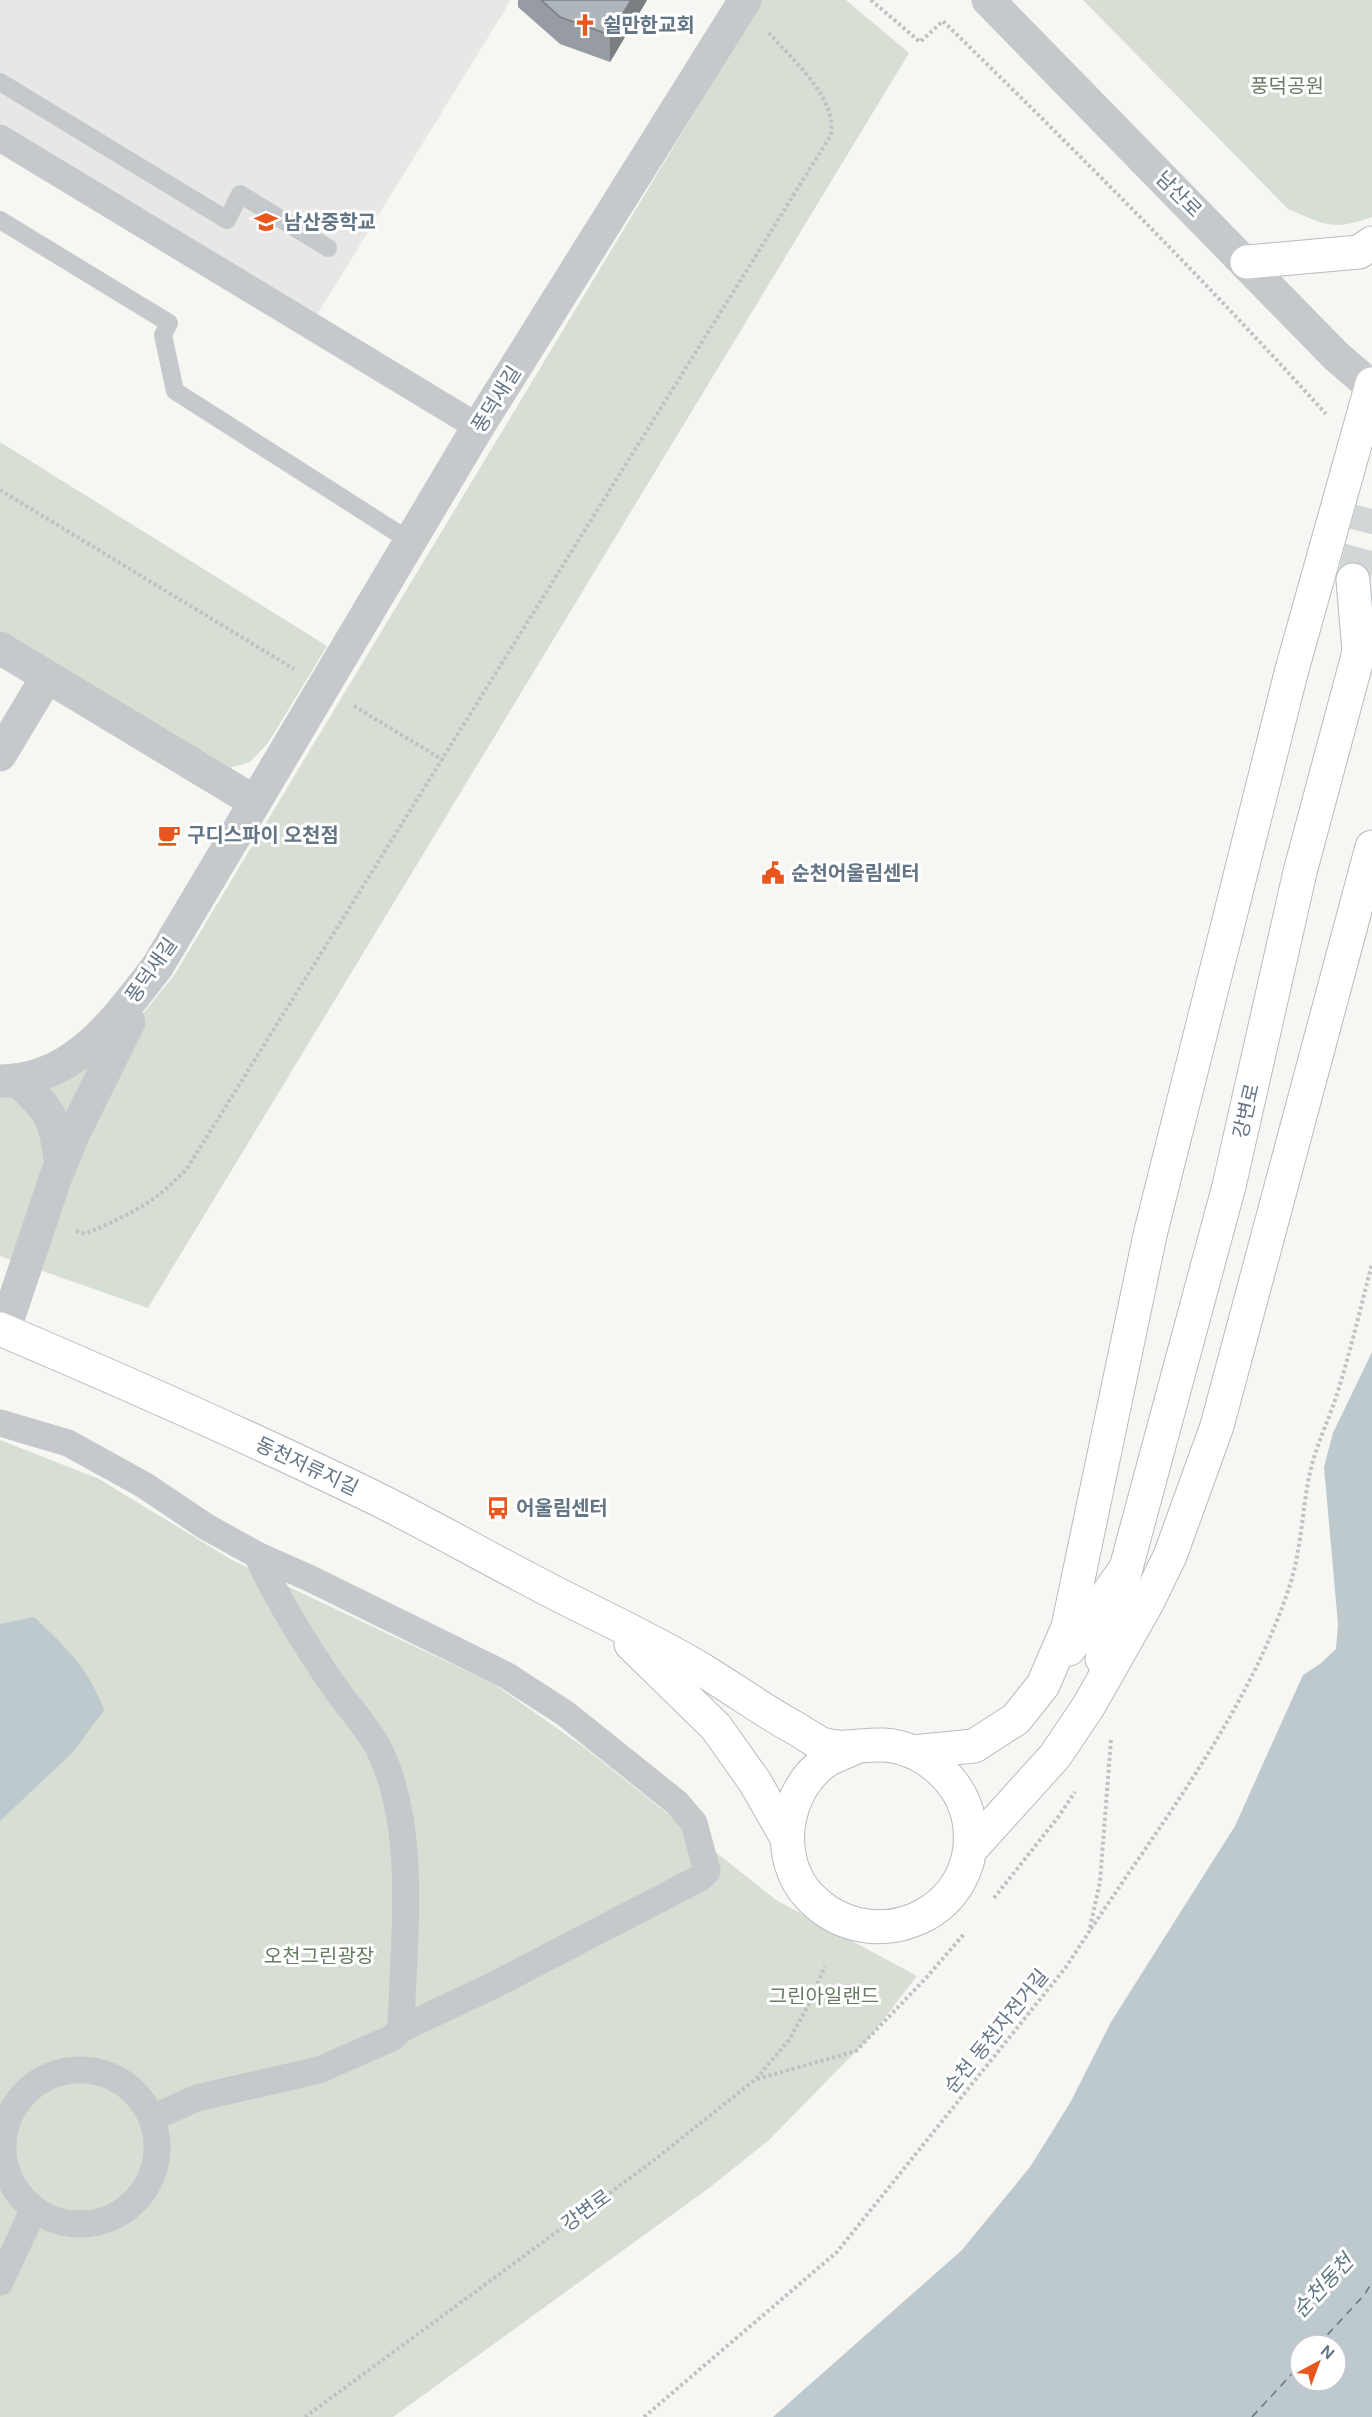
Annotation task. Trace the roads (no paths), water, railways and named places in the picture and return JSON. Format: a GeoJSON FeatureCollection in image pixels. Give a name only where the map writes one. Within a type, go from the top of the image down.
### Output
{"type":"FeatureCollection","features":[{"type":"Feature","properties":{"kind":"main road"},"geometry":{"type":"LineString","coordinates":[[1247,262],[1359,252],[1372,243]]}},
{"type":"Feature","properties":{"kind":"main road"},"geometry":{"type":"LineString","coordinates":[[1044,1685],[1068,1627],[1150,1235],[1291,673],[1372,386]]}},
{"type":"Feature","properties":{"kind":"main road","name":"강변로"},"geometry":{"type":"LineString","coordinates":[[1089,1707],[1229,1186],[1300,872],[1365,642],[1353,580]]}},
{"type":"Feature","properties":{"kind":"main road"},"geometry":{"type":"LineString","coordinates":[[970,1850],[1055,1756],[1089,1707],[1147,1603],[1170,1556],[1217,1426],[1372,847]]}},
{"type":"Feature","properties":{"kind":"main road","name":"동천저류지길"},"geometry":{"type":"LineString","coordinates":[[2,1330],[132,1385],[374,1498],[701,1669],[823,1744],[854,1748]]}},
{"type":"Feature","properties":{"kind":"main road"},"geometry":{"type":"LineString","coordinates":[[913,1752],[974,1746],[1016,1719],[1044,1685],[1126,1568]]}},
{"type":"Feature","properties":{"kind":"main road"},"geometry":{"type":"LineString","coordinates":[[606,1620],[716,1726],[755,1782],[787,1838]]}},
{"type":"Feature","properties":{"kind":"main road"},"geometry":{"type":"LineString","coordinates":[[883,1745],[913,1752],[936,1766],[958,1791],[969,1820],[970,1850],[960,1879],[942,1903],[917,1920],[888,1928],[857,1926],[829,1914],[806,1894],[792,1868],[787,1838],[791,1808],[805,1781],[826,1761],[854,1748],[883,1745]]}},
{"type":"Feature","properties":{"kind":"street","name":"남산로"},"geometry":{"type":"LineString","coordinates":[[988,0],[1247,262],[1336,356],[1372,386]]}},
{"type":"Feature","properties":{"kind":"street","name":"풍덕새길"},"geometry":{"type":"LineString","coordinates":[[8,1081],[36,1076],[70,1061],[93,1045],[157,967],[478,427],[744,2]]}},
{"type":"Feature","properties":{"kind":"street"},"geometry":{"type":"LineString","coordinates":[[0,138],[478,427]]}},
{"type":"Feature","properties":{"kind":"street"},"geometry":{"type":"LineString","coordinates":[[0,648],[255,802]]}},
{"type":"Feature","properties":{"kind":"street"},"geometry":{"type":"LineString","coordinates":[[0,755],[47,677]]}},
{"type":"Feature","properties":{"kind":"street"},"geometry":{"type":"LineString","coordinates":[[2,1330],[61,1164],[100,1077],[157,967]]}},
{"type":"Feature","properties":{"kind":"street"},"geometry":{"type":"LineString","coordinates":[[8,1081],[50,1114],[56,1129],[61,1164]]}},
{"type":"Feature","properties":{"kind":"street"},"geometry":{"type":"LineString","coordinates":[[0,1423],[68,1443],[102,1460],[205,1526],[258,1555],[506,1675],[566,1714],[677,1803],[694,1823],[707,1871],[700,1878],[492,1986],[401,2029],[392,2038],[319,2070],[197,2098],[152,2118]]}},
{"type":"Feature","properties":{"kind":"street"},"geometry":{"type":"LineString","coordinates":[[258,1555],[284,1607],[337,1691],[377,1746],[394,1785],[403,1831],[404,1854],[401,2029]]}},
{"type":"Feature","properties":{"kind":"street"},"geometry":{"type":"LineString","coordinates":[[70,2070],[96,2071],[120,2080],[139,2097],[152,2118],[158,2143],[155,2169],[144,2191],[126,2209],[103,2221],[78,2224],[53,2219],[33,2209],[14,2187],[5,2164],[3,2138],[11,2113],[25,2093],[45,2078],[70,2070]]}},
{"type":"Feature","properties":{"kind":"street"},"geometry":{"type":"LineString","coordinates":[[0,2282],[33,2209]]}},
{"type":"Feature","properties":{"kind":"lane"},"geometry":{"type":"LineString","coordinates":[[0,82],[227,220],[240,194],[328,248]]}},
{"type":"Feature","properties":{"kind":"lane"},"geometry":{"type":"LineString","coordinates":[[0,220],[169,323],[163,335],[175,392],[410,541]]}},
{"type":"Feature","properties":{"kind":"water","name":"순천동천"},"geometry":{"type":"Polygon","coordinates":[[[1372,1352],[1372,2417],[773,2417],[962,2250],[1030,2167],[1070,2103],[1111,2022],[1235,1826],[1303,1675],[1320,1664],[1336,1649],[1338,1624],[1324,1467],[1333,1433],[1372,1352]]]}},
{"type":"Feature","properties":{"kind":"water"},"geometry":{"type":"Polygon","coordinates":[[[34,1617],[75,1659],[91,1682],[104,1710],[73,1752],[0,1821],[0,1624],[34,1617]]]}},
{"type":"Feature","properties":{"kind":"tunnel"},"geometry":{"type":"LineString","coordinates":[[1353,580],[1372,509]]}},
{"type":"Feature","properties":{"kind":"place","name":"쉴만한교회"},"geometry":{"type":"Point","coordinates":[585,25]}},
{"type":"Feature","properties":{"kind":"place","name":"남산중학교"},"geometry":{"type":"Point","coordinates":[266,222]}},
{"type":"Feature","properties":{"kind":"place","name":"구디스파이 오천점"},"geometry":{"type":"Point","coordinates":[169,835]}},
{"type":"Feature","properties":{"kind":"place","name":"순천어울림센터"},"geometry":{"type":"Point","coordinates":[773,873]}},
{"type":"Feature","properties":{"kind":"place","name":"어울림센터"},"geometry":{"type":"Point","coordinates":[498,1508]}},
{"type":"Feature","properties":{"kind":"park label","name":"풍덕공원"},"geometry":{"type":"Point","coordinates":[1287,86]}},
{"type":"Feature","properties":{"kind":"park label","name":"오천그린광장"},"geometry":{"type":"Point","coordinates":[319,1956]}},
{"type":"Feature","properties":{"kind":"park label","name":"그린아일랜드"},"geometry":{"type":"Point","coordinates":[824,1996]}}]}
